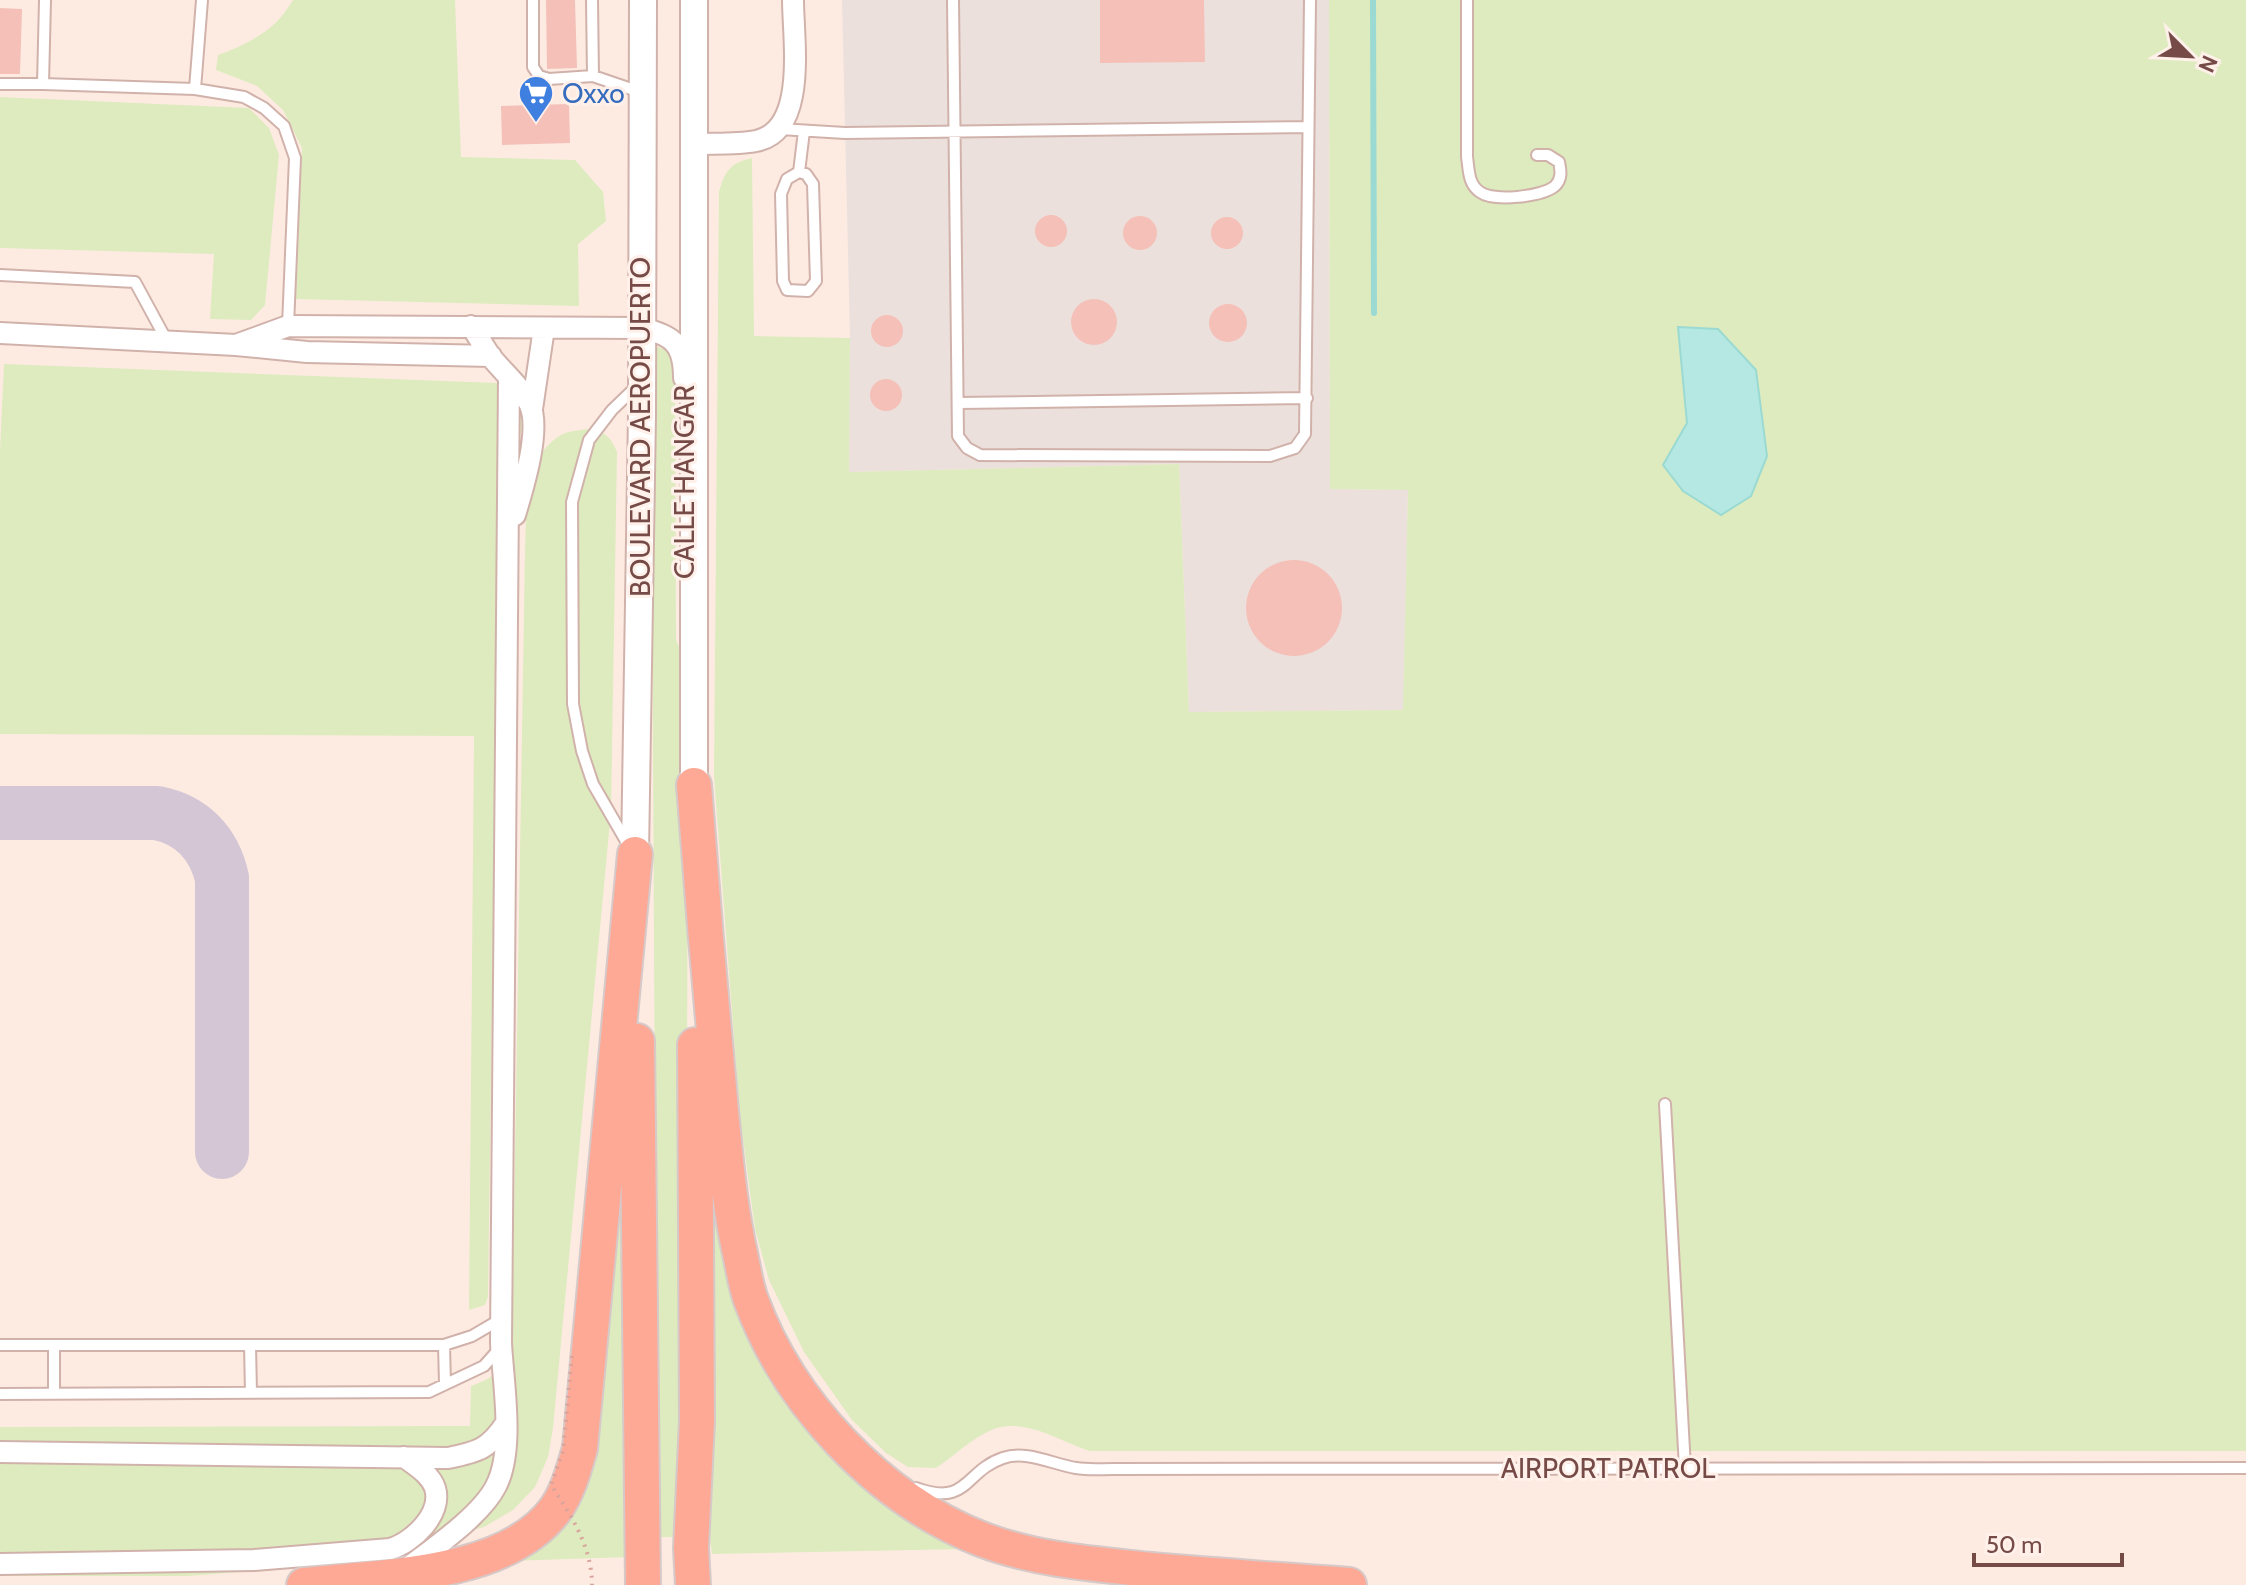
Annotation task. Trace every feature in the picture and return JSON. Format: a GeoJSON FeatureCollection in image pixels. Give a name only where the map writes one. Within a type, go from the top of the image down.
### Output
{"type":"FeatureCollection","features":[{"type":"Feature","properties":{"kind":"highway"},"geometry":{"type":"LineString","coordinates":[[694,785],[708,974],[731,1211],[750,1299],[776,1354],[812,1408],[854,1457],[892,1488],[933,1516],[981,1539],[1039,1556],[1127,1567],[1349,1585]]}},
{"type":"Feature","properties":{"kind":"highway"},"geometry":{"type":"LineString","coordinates":[[693,1585],[691,1548],[697,1421],[694,785]]}},
{"type":"Feature","properties":{"kind":"highway"},"geometry":{"type":"LineString","coordinates":[[635,854],[643,1585]]}},
{"type":"Feature","properties":{"kind":"highway"},"geometry":{"type":"LineString","coordinates":[[304,1585],[461,1565],[498,1553],[531,1533],[555,1510],[571,1478],[580,1448],[635,854]]}},
{"type":"Feature","properties":{"kind":"street","name":"BOULEVARD AEROPUERTO"},"geometry":{"type":"LineString","coordinates":[[635,854],[642,381],[643,0]]}},
{"type":"Feature","properties":{"kind":"street","name":"BOULEVARD AEROPUERTO"},"geometry":{"type":"LineString","coordinates":[[694,0],[694,785]]}},
{"type":"Feature","properties":{"kind":"street"},"geometry":{"type":"LineString","coordinates":[[693,144],[758,141],[780,129],[794,92],[793,0]]}},
{"type":"Feature","properties":{"kind":"street"},"geometry":{"type":"LineString","coordinates":[[236,345],[288,326],[641,328]]}},
{"type":"Feature","properties":{"kind":"street"},"geometry":{"type":"LineString","coordinates":[[471,326],[491,356],[525,395],[532,409]]}},
{"type":"Feature","properties":{"kind":"street"},"geometry":{"type":"LineString","coordinates":[[507,537],[530,450],[534,425],[532,409],[544,328]]}},
{"type":"Feature","properties":{"kind":"street","name":"CALLE HANGAR"},"geometry":{"type":"LineString","coordinates":[[641,328],[673,340],[683,356],[684,628],[692,661]]}},
{"type":"Feature","properties":{"kind":"street"},"geometry":{"type":"LineString","coordinates":[[0,333],[236,345],[307,352],[491,356]]}},
{"type":"Feature","properties":{"kind":"street"},"geometry":{"type":"LineString","coordinates":[[400,1574],[467,1522],[497,1486],[506,1446],[501,1319],[509,377]]}},
{"type":"Feature","properties":{"kind":"street"},"geometry":{"type":"LineString","coordinates":[[0,1452],[448,1458],[475,1452],[493,1443],[506,1423]]}},
{"type":"Feature","properties":{"kind":"street"},"geometry":{"type":"LineString","coordinates":[[0,1564],[254,1560],[403,1546],[418,1533],[433,1509],[436,1491],[426,1473],[404,1457]]}},
{"type":"Feature","properties":{"kind":"lane"},"geometry":{"type":"LineString","coordinates":[[43,84],[45,0]]}},
{"type":"Feature","properties":{"kind":"lane"},"geometry":{"type":"LineString","coordinates":[[195,89],[202,0]]}},
{"type":"Feature","properties":{"kind":"lane"},"geometry":{"type":"LineString","coordinates":[[533,0],[533,67],[539,76],[549,79],[593,76],[642,92]]}},
{"type":"Feature","properties":{"kind":"lane"},"geometry":{"type":"LineString","coordinates":[[592,0],[593,76]]}},
{"type":"Feature","properties":{"kind":"lane"},"geometry":{"type":"LineString","coordinates":[[953,0],[958,436],[967,448],[980,455],[1270,456],[1295,448],[1305,434],[1310,0]]}},
{"type":"Feature","properties":{"kind":"lane"},"geometry":{"type":"LineString","coordinates":[[1467,0],[1467,157],[1470,179],[1480,192],[1495,198],[1531,195],[1548,190],[1557,185],[1562,173],[1559,162],[1548,155],[1537,155]]}},
{"type":"Feature","properties":{"kind":"lane"},"geometry":{"type":"LineString","coordinates":[[0,84],[195,89],[244,97],[264,108],[284,126],[295,158],[288,326]]}},
{"type":"Feature","properties":{"kind":"lane"},"geometry":{"type":"LineString","coordinates":[[780,129],[955,132],[1308,127]]}},
{"type":"Feature","properties":{"kind":"lane"},"geometry":{"type":"LineString","coordinates":[[799,172],[804,131]]}},
{"type":"Feature","properties":{"kind":"lane"},"geometry":{"type":"LineString","coordinates":[[799,172],[806,174],[813,184],[815,239],[816,281],[808,291],[802,292],[787,290],[783,281],[781,194],[787,179],[799,172]]}},
{"type":"Feature","properties":{"kind":"lane"},"geometry":{"type":"LineString","coordinates":[[0,275],[135,282],[167,341]]}},
{"type":"Feature","properties":{"kind":"lane"},"geometry":{"type":"LineString","coordinates":[[635,854],[593,784],[582,751],[573,704],[572,502],[589,440],[612,410],[642,381]]}},
{"type":"Feature","properties":{"kind":"lane"},"geometry":{"type":"LineString","coordinates":[[958,403],[1307,398]]}},
{"type":"Feature","properties":{"kind":"lane"},"geometry":{"type":"LineString","coordinates":[[1665,1104],[1685,1468]]}},
{"type":"Feature","properties":{"kind":"lane"},"geometry":{"type":"LineString","coordinates":[[0,1345],[444,1345],[472,1336],[501,1319]]}},
{"type":"Feature","properties":{"kind":"lane"},"geometry":{"type":"LineString","coordinates":[[0,1394],[421,1392],[484,1366],[498,1352],[501,1343]]}},
{"type":"Feature","properties":{"kind":"lane"},"geometry":{"type":"LineString","coordinates":[[54,1345],[54,1394]]}},
{"type":"Feature","properties":{"kind":"lane"},"geometry":{"type":"LineString","coordinates":[[250,1345],[251,1393]]}},
{"type":"Feature","properties":{"kind":"lane"},"geometry":{"type":"LineString","coordinates":[[444,1345],[445,1384]]}},
{"type":"Feature","properties":{"kind":"lane","name":"AIRPORT PATROL"},"geometry":{"type":"LineString","coordinates":[[854,1457],[901,1483],[929,1493],[947,1494],[963,1488],[990,1464],[1005,1457],[1025,1456],[1078,1468],[1113,1469],[2246,1468]]}},
{"type":"Feature","properties":{"kind":"path"},"geometry":{"type":"LineString","coordinates":[[572,1356],[563,1451],[551,1485],[576,1522],[592,1572],[592,1585]]}},
{"type":"Feature","properties":{"kind":"shaded area"},"geometry":{"type":"Polygon","coordinates":[[[842,0],[1329,0],[1330,489],[1408,490],[1404,710],[1189,712],[1179,464],[849,472],[850,338],[842,0]]]}},
{"type":"Feature","properties":{"kind":"green space"},"geometry":{"type":"Polygon","coordinates":[[[293,0],[455,0],[461,157],[575,160],[603,192],[606,221],[578,244],[579,306],[296,299],[302,148],[283,110],[257,86],[216,70],[218,55],[261,35],[278,20],[293,0]]]}},
{"type":"Feature","properties":{"kind":"green space"},"geometry":{"type":"Polygon","coordinates":[[[1329,0],[2246,0],[2246,1451],[1090,1451],[1031,1428],[1006,1426],[979,1437],[936,1468],[908,1467],[886,1453],[852,1420],[804,1352],[769,1280],[755,1229],[740,1117],[714,776],[719,192],[724,179],[733,165],[752,158],[754,336],[850,338],[849,472],[1179,464],[1189,712],[1403,710],[1408,490],[1330,489],[1329,0]]]}},
{"type":"Feature","properties":{"kind":"green space"},"geometry":{"type":"Polygon","coordinates":[[[0,97],[249,108],[269,128],[279,155],[265,305],[251,320],[210,319],[214,254],[0,248],[0,97]]]}},
{"type":"Feature","properties":{"kind":"green space"},"geometry":{"type":"Polygon","coordinates":[[[651,346],[666,350],[675,364],[676,640],[688,666],[686,1537],[657,1537],[651,346]]]}},
{"type":"Feature","properties":{"kind":"green space"},"geometry":{"type":"Polygon","coordinates":[[[4,364],[520,384],[526,427],[507,450],[499,480],[488,1297],[485,1305],[469,1310],[474,736],[0,734],[0,450],[4,364]]]}},
{"type":"Feature","properties":{"kind":"green space"},"geometry":{"type":"Polygon","coordinates":[[[586,429],[606,435],[617,452],[611,811],[553,1428],[548,1457],[535,1487],[513,1510],[484,1527],[347,1564],[187,1576],[0,1576],[0,1427],[470,1426],[471,1386],[487,1379],[504,1363],[512,1339],[527,503],[533,472],[548,445],[563,434],[586,429]]]}},
{"type":"Feature","properties":{"kind":"green space"},"geometry":{"type":"Polygon","coordinates":[[[631,1038],[631,1557],[508,1561],[562,1519],[631,1038]]]}},
{"type":"Feature","properties":{"kind":"green space"},"geometry":{"type":"Polygon","coordinates":[[[712,1145],[793,1402],[846,1472],[877,1500],[964,1549],[712,1554],[712,1145]]]}},
{"type":"Feature","properties":{"kind":"water"},"geometry":{"type":"Polygon","coordinates":[[[1678,327],[1718,329],[1756,370],[1767,456],[1751,496],[1721,515],[1683,491],[1663,465],[1687,423],[1678,327]]]}},
{"type":"Feature","properties":{"kind":"building"},"geometry":{"type":"Polygon","coordinates":[[[546,0],[575,0],[577,68],[547,69],[546,0]]]}},
{"type":"Feature","properties":{"kind":"building"},"geometry":{"type":"Polygon","coordinates":[[[1100,0],[1204,0],[1205,62],[1100,63],[1100,0]]]}},
{"type":"Feature","properties":{"kind":"building"},"geometry":{"type":"Polygon","coordinates":[[[0,8],[22,9],[20,74],[0,74],[0,8]]]}},
{"type":"Feature","properties":{"kind":"building","name":"Oxxo"},"geometry":{"type":"Polygon","coordinates":[[[569,104],[570,143],[502,145],[501,106],[569,104]]]}},
{"type":"Feature","properties":{"kind":"building"},"geometry":{"type":"Polygon","coordinates":[[[1051,215],[1062,220],[1067,231],[1062,242],[1051,247],[1040,242],[1035,231],[1040,220],[1051,215]]]}},
{"type":"Feature","properties":{"kind":"building"},"geometry":{"type":"Polygon","coordinates":[[[1140,216],[1152,221],[1157,233],[1152,245],[1140,250],[1128,245],[1123,233],[1128,221],[1140,216]]]}},
{"type":"Feature","properties":{"kind":"building"},"geometry":{"type":"Polygon","coordinates":[[[1227,217],[1239,221],[1243,233],[1239,245],[1227,249],[1215,245],[1211,233],[1215,221],[1227,217]]]}},
{"type":"Feature","properties":{"kind":"building"},"geometry":{"type":"Polygon","coordinates":[[[1094,299],[1110,306],[1117,322],[1110,338],[1094,345],[1078,338],[1071,322],[1078,306],[1094,299]]]}},
{"type":"Feature","properties":{"kind":"building"},"geometry":{"type":"Polygon","coordinates":[[[1228,304],[1241,310],[1247,323],[1241,336],[1228,342],[1215,336],[1209,323],[1215,310],[1228,304]]]}},
{"type":"Feature","properties":{"kind":"building"},"geometry":{"type":"Polygon","coordinates":[[[887,315],[899,319],[903,331],[899,343],[887,347],[875,343],[871,331],[875,319],[887,315]]]}},
{"type":"Feature","properties":{"kind":"building"},"geometry":{"type":"Polygon","coordinates":[[[886,379],[898,383],[902,395],[898,407],[886,411],[874,407],[870,395],[874,383],[886,379]]]}},
{"type":"Feature","properties":{"kind":"building"},"geometry":{"type":"Polygon","coordinates":[[[1294,560],[1312,563],[1328,574],[1339,590],[1342,608],[1339,626],[1328,642],[1312,653],[1294,656],[1276,653],[1260,642],[1249,626],[1246,608],[1249,590],[1260,574],[1276,563],[1294,560]]]}},
{"type":"Feature","properties":{"kind":"waterway"},"geometry":{"type":"LineString","coordinates":[[1373,0],[1374,313]]}},
{"type":"Feature","properties":{"kind":"taxiway"},"geometry":{"type":"LineString","coordinates":[[0,813],[157,813],[191,827],[207,844],[222,878],[222,1152]]}},
{"type":"Feature","properties":{"kind":"place","name":"Oxxo"},"geometry":{"type":"Point","coordinates":[536,124]}}]}
